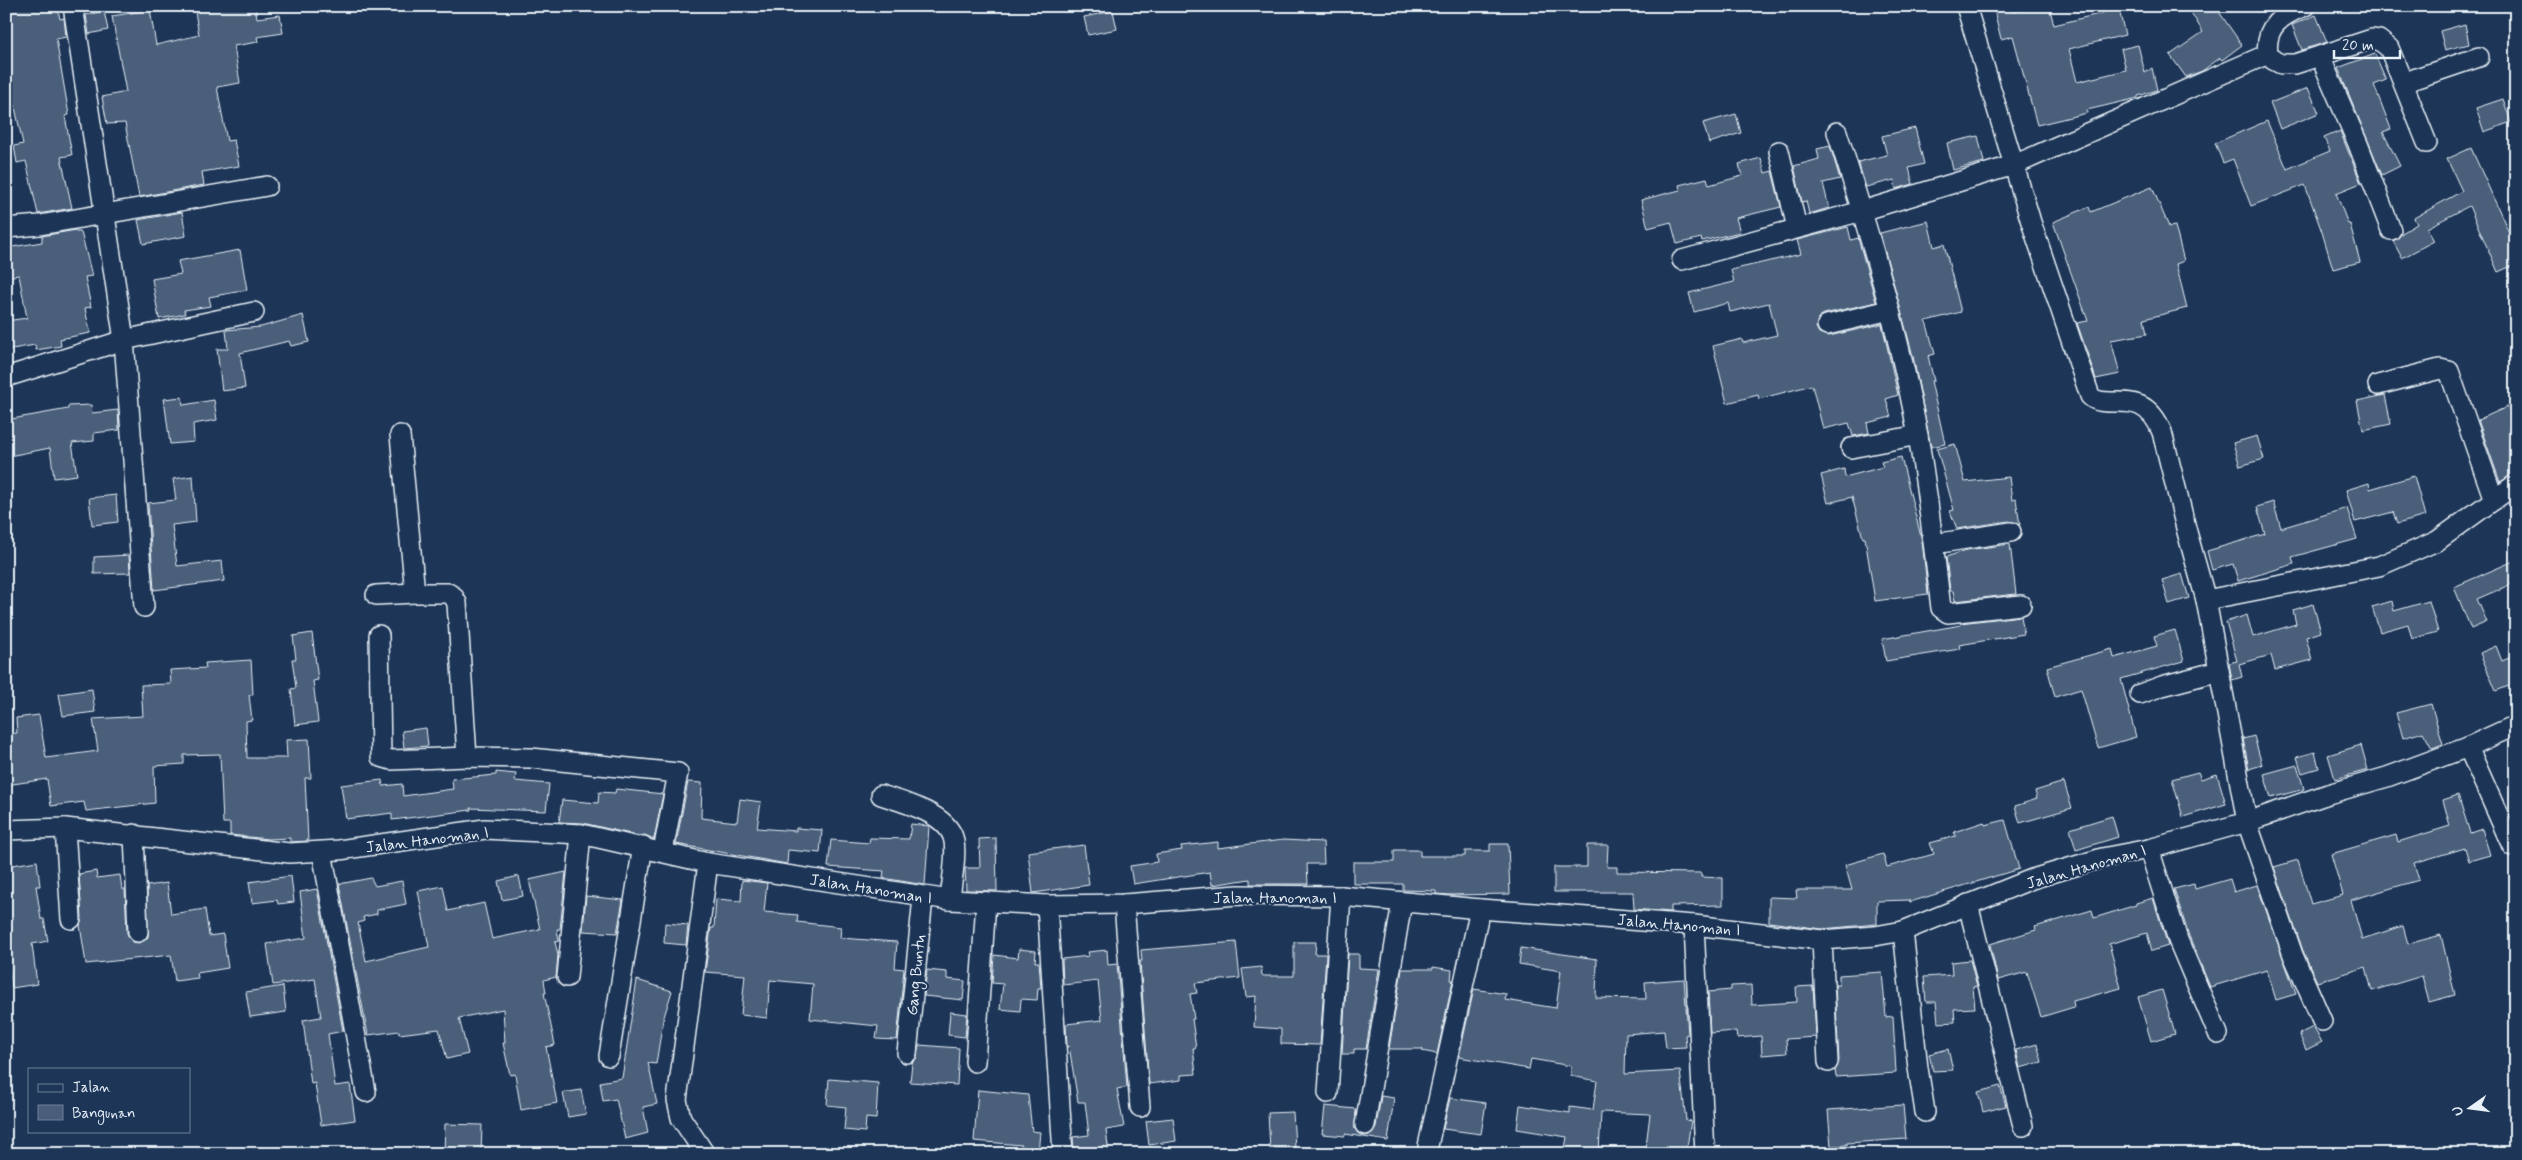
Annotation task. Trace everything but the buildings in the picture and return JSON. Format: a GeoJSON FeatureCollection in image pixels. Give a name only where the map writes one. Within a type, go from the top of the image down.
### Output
{"type":"FeatureCollection","features":[{"type":"Feature","properties":{"kind":"street"},"geometry":{"type":"LineString","coordinates":[[73,6],[106,212],[114,282],[124,340],[144,607]]}},
{"type":"Feature","properties":{"kind":"street"},"geometry":{"type":"LineString","coordinates":[[1966,6],[2050,281],[2090,396],[2097,400],[2127,401],[2148,410],[2157,418],[2165,441],[2206,600],[2247,822],[2293,955],[2322,1021]]}},
{"type":"Feature","properties":{"kind":"street"},"geometry":{"type":"LineString","coordinates":[[2305,6],[2281,16],[2272,26],[2266,43],[2268,54],[2273,60],[2289,65],[2372,39],[2379,40],[2389,48],[2427,143]]}},
{"type":"Feature","properties":{"kind":"street"},"geometry":{"type":"LineString","coordinates":[[1682,260],[1862,211],[2014,165],[2268,54]]}},
{"type":"Feature","properties":{"kind":"street"},"geometry":{"type":"LineString","coordinates":[[2320,56],[2358,144],[2391,230]]}},
{"type":"Feature","properties":{"kind":"street"},"geometry":{"type":"LineString","coordinates":[[2404,82],[2479,57]]}},
{"type":"Feature","properties":{"kind":"street"},"geometry":{"type":"LineString","coordinates":[[1837,132],[1890,310],[1918,435],[1941,608],[1943,612],[1948,613],[2021,605]]}},
{"type":"Feature","properties":{"kind":"street"},"geometry":{"type":"LineString","coordinates":[[1779,151],[1796,228]]}},
{"type":"Feature","properties":{"kind":"street"},"geometry":{"type":"LineString","coordinates":[[6,228],[267,186]]}},
{"type":"Feature","properties":{"kind":"street"},"geometry":{"type":"LineString","coordinates":[[1827,325],[1890,310]]}},
{"type":"Feature","properties":{"kind":"street"},"geometry":{"type":"LineString","coordinates":[[6,377],[124,340],[254,312]]}},
{"type":"Feature","properties":{"kind":"street"},"geometry":{"type":"LineString","coordinates":[[2378,385],[2440,369],[2449,371],[2494,500]]}},
{"type":"Feature","properties":{"kind":"street"},"geometry":{"type":"LineString","coordinates":[[400,434],[415,593]]}},
{"type":"Feature","properties":{"kind":"street"},"geometry":{"type":"LineString","coordinates":[[1851,448],[1918,435]]}},
{"type":"Feature","properties":{"kind":"street"},"geometry":{"type":"LineString","coordinates":[[2206,600],[2379,566],[2437,541],[2516,484]]}},
{"type":"Feature","properties":{"kind":"street"},"geometry":{"type":"LineString","coordinates":[[1934,544],[2011,532]]}},
{"type":"Feature","properties":{"kind":"street"},"geometry":{"type":"LineString","coordinates":[[376,595],[448,593],[453,596],[457,603],[467,757]]}},
{"type":"Feature","properties":{"kind":"street"},"geometry":{"type":"LineString","coordinates":[[379,635],[381,757],[391,760],[467,757],[531,758],[678,773],[663,851]]}},
{"type":"Feature","properties":{"kind":"street"},"geometry":{"type":"LineString","coordinates":[[2140,694],[2162,686],[2219,671]]}},
{"type":"Feature","properties":{"kind":"street","name":"Jalan Hanoman I"},"geometry":{"type":"LineString","coordinates":[[6,830],[66,828],[290,852],[322,852],[485,829],[580,834],[643,846],[708,863],[924,898],[1047,905],[1124,904],[1238,895],[1342,896],[1480,910],[1694,925],[1822,940],[1876,936],[1903,931],[2032,879],[2102,858],[2148,849],[2247,822],[2420,765],[2468,747],[2516,725]]}},
{"type":"Feature","properties":{"kind":"street"},"geometry":{"type":"LineString","coordinates":[[2468,747],[2512,846]]}},
{"type":"Feature","properties":{"kind":"street"},"geometry":{"type":"LineString","coordinates":[[881,795],[920,808],[944,823],[949,830],[954,844],[950,900]]}},
{"type":"Feature","properties":{"kind":"street"},"geometry":{"type":"LineString","coordinates":[[66,828],[70,919]]}},
{"type":"Feature","properties":{"kind":"street"},"geometry":{"type":"LineString","coordinates":[[134,834],[138,932]]}},
{"type":"Feature","properties":{"kind":"street"},"geometry":{"type":"LineString","coordinates":[[567,977],[580,834]]}},
{"type":"Feature","properties":{"kind":"street"},"geometry":{"type":"LineString","coordinates":[[609,1056],[643,846]]}},
{"type":"Feature","properties":{"kind":"street"},"geometry":{"type":"LineString","coordinates":[[2148,849],[2178,940],[2218,1034]]}},
{"type":"Feature","properties":{"kind":"street"},"geometry":{"type":"LineString","coordinates":[[322,852],[366,1092]]}},
{"type":"Feature","properties":{"kind":"street"},"geometry":{"type":"LineString","coordinates":[[705,1154],[681,1118],[677,1100],[708,863]]}},
{"type":"Feature","properties":{"kind":"street"},"geometry":{"type":"LineString","coordinates":[[1328,1093],[1342,896]]}},
{"type":"Feature","properties":{"kind":"street","name":"Gang Buntu"},"geometry":{"type":"LineString","coordinates":[[907,1053],[924,898]]}},
{"type":"Feature","properties":{"kind":"street"},"geometry":{"type":"LineString","coordinates":[[975,1062],[986,902]]}},
{"type":"Feature","properties":{"kind":"street"},"geometry":{"type":"LineString","coordinates":[[1365,1125],[1402,902]]}},
{"type":"Feature","properties":{"kind":"street"},"geometry":{"type":"LineString","coordinates":[[1124,904],[1140,1107]]}},
{"type":"Feature","properties":{"kind":"street"},"geometry":{"type":"LineString","coordinates":[[1968,904],[2023,1126]]}},
{"type":"Feature","properties":{"kind":"street"},"geometry":{"type":"LineString","coordinates":[[1047,905],[1064,1154]]}},
{"type":"Feature","properties":{"kind":"street"},"geometry":{"type":"LineString","coordinates":[[1428,1146],[1480,910]]}},
{"type":"Feature","properties":{"kind":"street"},"geometry":{"type":"LineString","coordinates":[[1694,925],[1705,1154]]}},
{"type":"Feature","properties":{"kind":"street"},"geometry":{"type":"LineString","coordinates":[[1903,931],[1925,1112]]}},
{"type":"Feature","properties":{"kind":"street"},"geometry":{"type":"LineString","coordinates":[[1822,940],[1828,1062]]}}]}
